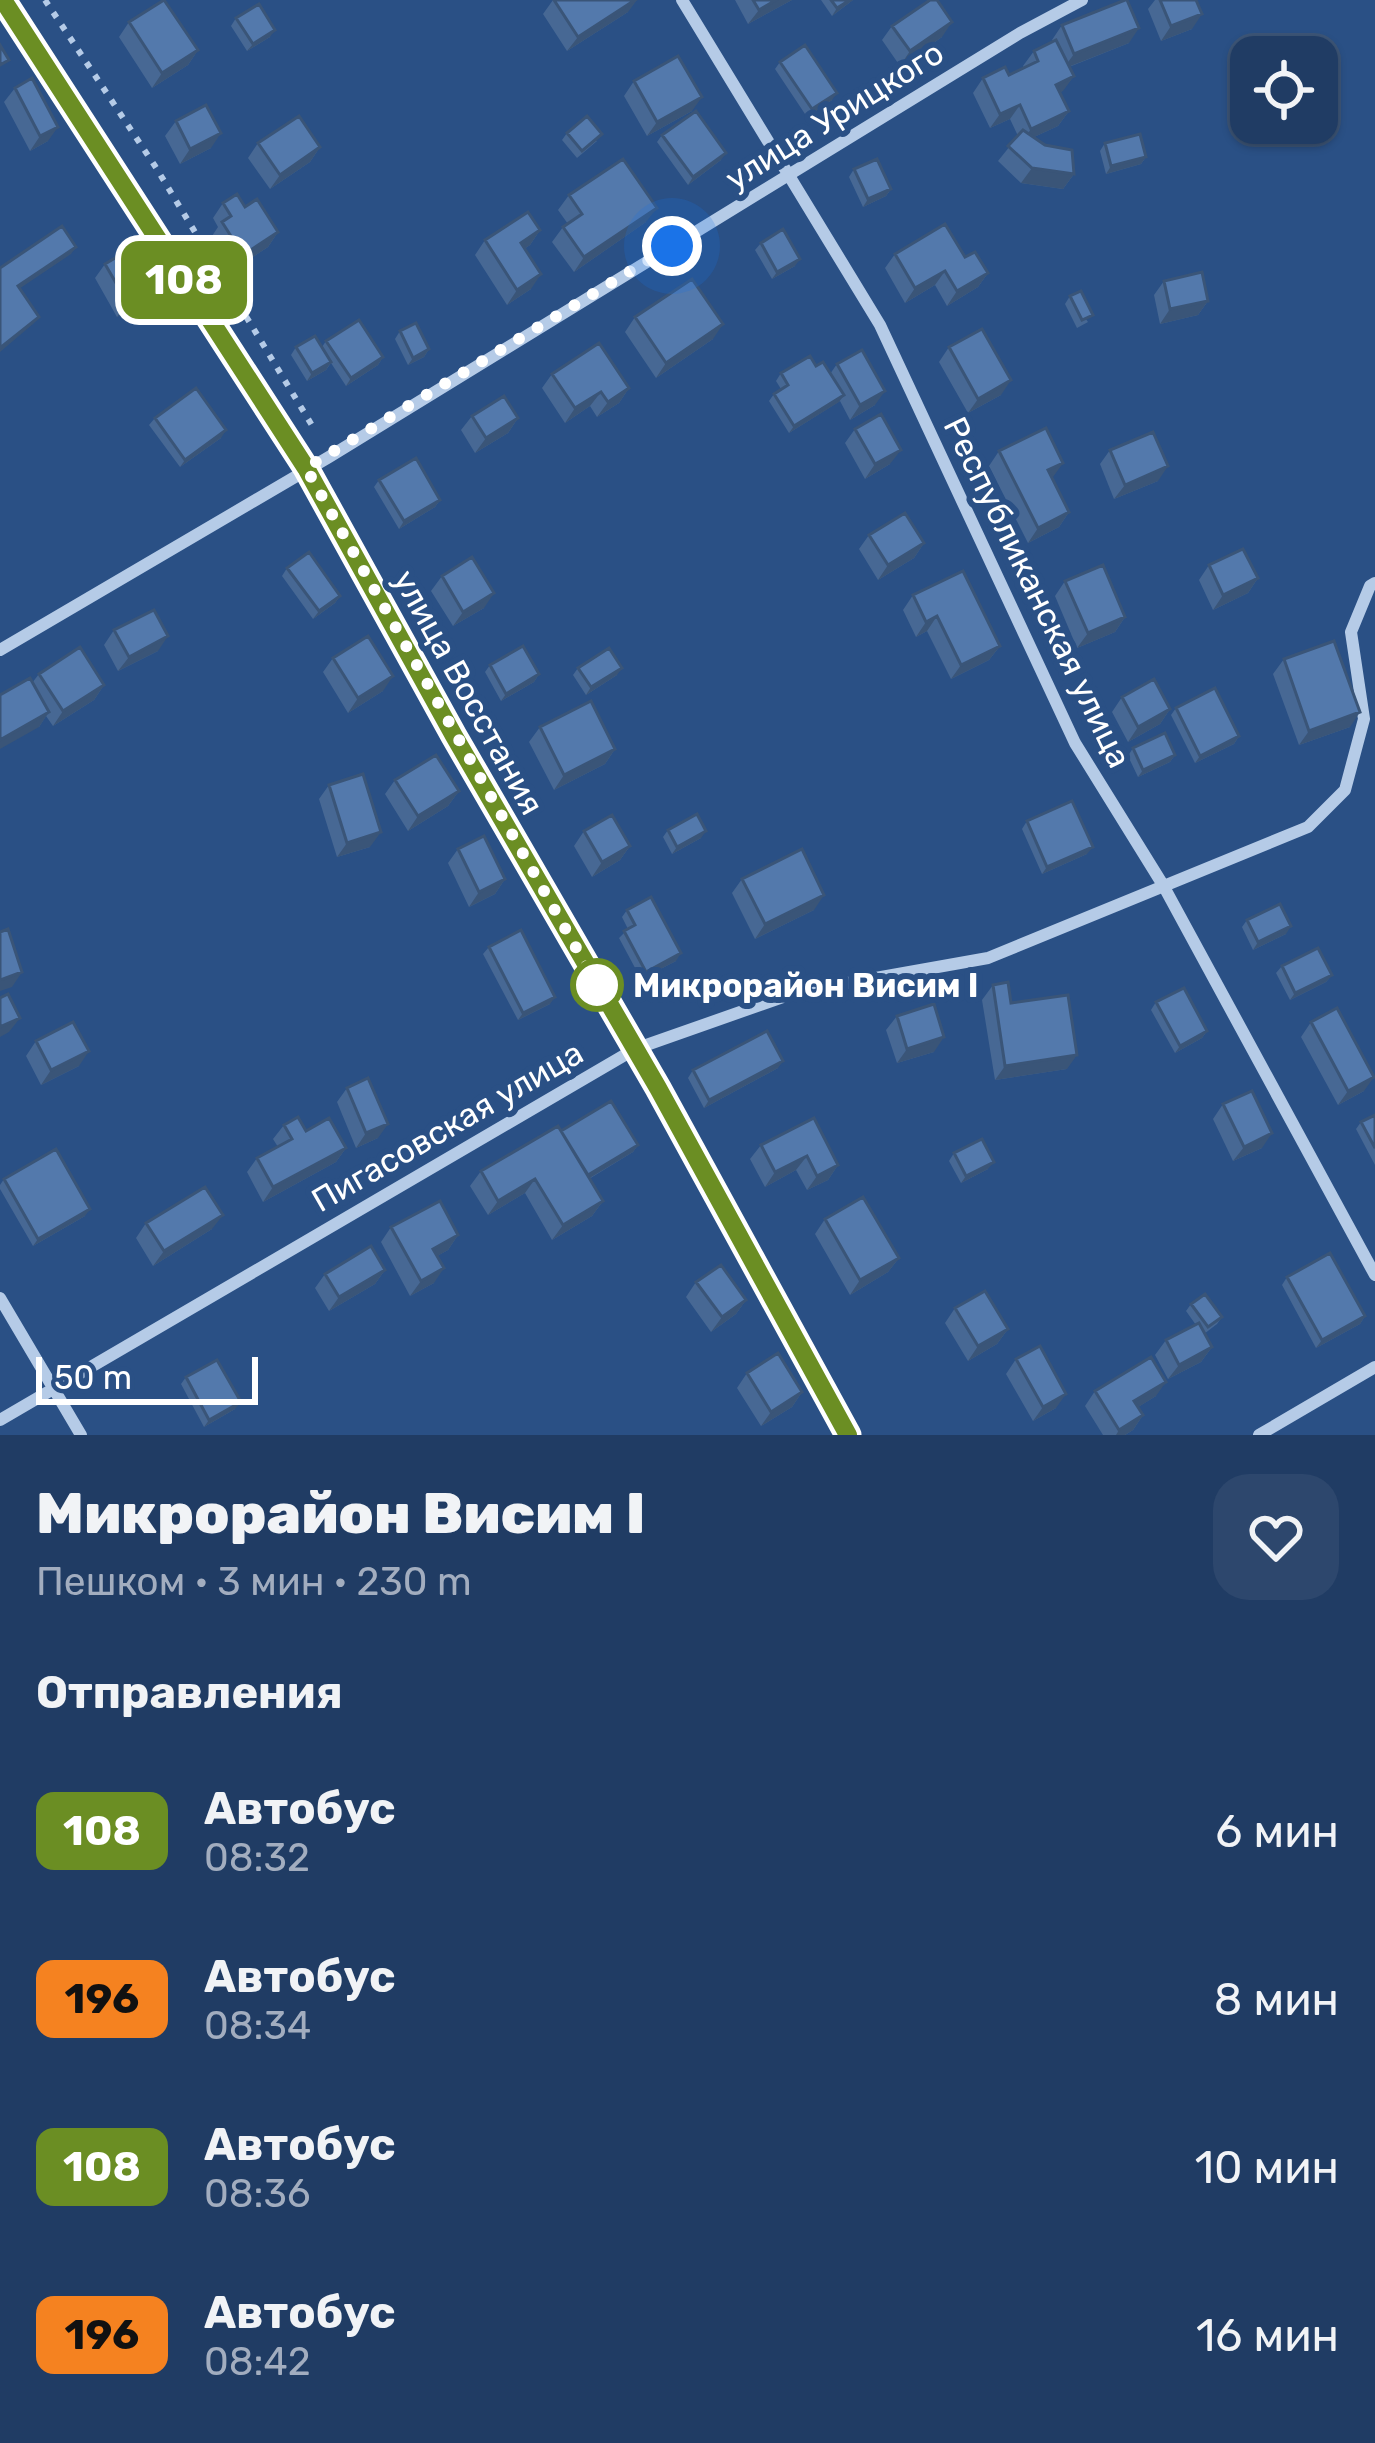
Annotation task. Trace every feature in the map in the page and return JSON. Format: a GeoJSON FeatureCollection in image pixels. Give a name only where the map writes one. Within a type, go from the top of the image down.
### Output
{"type":"FeatureCollection","features":[{"type":"Feature","properties":{"kind":"street","name":"улица Восстания"},"geometry":{"type":"LineString","coordinates":[[3,0],[306,468],[848,1435]]}},
{"type":"Feature","properties":{"kind":"street","name":"Республиканская улица"},"geometry":{"type":"LineString","coordinates":[[682,0],[880,325],[1075,743],[1163,885],[1375,1275]]}},
{"type":"Feature","properties":{"kind":"street","name":"улица Урицкого"},"geometry":{"type":"LineString","coordinates":[[0,650],[329,457],[1020,33],[1082,0]]}},
{"type":"Feature","properties":{"kind":"street","name":"Пигасовская улица"},"geometry":{"type":"LineString","coordinates":[[0,1420],[635,1049],[797,992],[988,958],[1308,827],[1346,790],[1364,719],[1351,632],[1375,583]]}},
{"type":"Feature","properties":{"kind":"street"},"geometry":{"type":"LineString","coordinates":[[0,1298],[81,1435]]}},
{"type":"Feature","properties":{"kind":"street"},"geometry":{"type":"LineString","coordinates":[[1259,1435],[1375,1367]]}},
{"type":"Feature","properties":{"kind":"path"},"geometry":{"type":"LineString","coordinates":[[45,0],[155,166],[329,457]]}},
{"type":"Feature","properties":{"kind":"building"},"geometry":{"type":"Polygon","coordinates":[[[164,0],[198,50],[162,73],[129,22],[164,0]]]}},
{"type":"Feature","properties":{"kind":"building"},"geometry":{"type":"Polygon","coordinates":[[[554,0],[635,0],[578,37],[554,0]]]}},
{"type":"Feature","properties":{"kind":"building"},"geometry":{"type":"Polygon","coordinates":[[[753,0],[776,0],[759,10],[753,0]]]}},
{"type":"Feature","properties":{"kind":"building"},"geometry":{"type":"Polygon","coordinates":[[[937,0],[952,22],[910,51],[892,26],[937,0]]]}},
{"type":"Feature","properties":{"kind":"building"},"geometry":{"type":"Polygon","coordinates":[[[1127,0],[1139,28],[1074,54],[1062,25],[1127,0]]]}},
{"type":"Feature","properties":{"kind":"building"},"geometry":{"type":"Polygon","coordinates":[[[1160,0],[1196,0],[1202,14],[1171,26],[1160,0]]]}},
{"type":"Feature","properties":{"kind":"building"},"geometry":{"type":"Polygon","coordinates":[[[259,4],[275,30],[253,44],[236,18],[259,4]]]}},
{"type":"Feature","properties":{"kind":"building"},"geometry":{"type":"Polygon","coordinates":[[[1056,40],[1074,76],[1056,85],[1069,111],[1031,129],[1020,105],[1000,114],[983,78],[1005,67],[1009,75],[1038,61],[1034,51],[1056,40]]]}},
{"type":"Feature","properties":{"kind":"building"},"geometry":{"type":"Polygon","coordinates":[[[805,45],[837,93],[812,109],[780,62],[805,45]]]}},
{"type":"Feature","properties":{"kind":"building"},"geometry":{"type":"Polygon","coordinates":[[[678,56],[702,97],[657,122],[634,81],[678,56]]]}},
{"type":"Feature","properties":{"kind":"building"},"geometry":{"type":"Polygon","coordinates":[[[32,78],[58,127],[40,136],[15,88],[32,78]]]}},
{"type":"Feature","properties":{"kind":"building"},"geometry":{"type":"Polygon","coordinates":[[[206,105],[221,133],[190,149],[176,121],[206,105]]]}},
{"type":"Feature","properties":{"kind":"building"},"geometry":{"type":"Polygon","coordinates":[[[696,111],[726,153],[693,177],[662,135],[696,111]]]}},
{"type":"Feature","properties":{"kind":"building"},"geometry":{"type":"Polygon","coordinates":[[[299,116],[320,147],[280,175],[258,143],[299,116]]]}},
{"type":"Feature","properties":{"kind":"building"},"geometry":{"type":"Polygon","coordinates":[[[587,116],[602,134],[582,151],[567,133],[587,116]]]}},
{"type":"Feature","properties":{"kind":"building"},"geometry":{"type":"Polygon","coordinates":[[[1023,130],[1045,145],[1072,150],[1074,174],[1032,168],[1008,146],[1023,130]]]}},
{"type":"Feature","properties":{"kind":"building"},"geometry":{"type":"Polygon","coordinates":[[[1140,134],[1146,157],[1111,166],[1105,143],[1140,134]]]}},
{"type":"Feature","properties":{"kind":"building"},"geometry":{"type":"Polygon","coordinates":[[[623,159],[657,208],[584,257],[563,227],[582,214],[569,195],[623,159]]]}},
{"type":"Feature","properties":{"kind":"building"},"geometry":{"type":"Polygon","coordinates":[[[877,159],[891,189],[868,199],[854,169],[877,159]]]}},
{"type":"Feature","properties":{"kind":"building"},"geometry":{"type":"Polygon","coordinates":[[[237,194],[245,207],[257,199],[278,232],[243,255],[222,222],[231,216],[223,203],[237,194]]]}},
{"type":"Feature","properties":{"kind":"building"},"geometry":{"type":"Polygon","coordinates":[[[528,212],[540,230],[521,243],[541,274],[517,290],[485,240],[528,212]]]}},
{"type":"Feature","properties":{"kind":"building"},"geometry":{"type":"Polygon","coordinates":[[[945,224],[965,257],[975,252],[988,273],[957,291],[945,271],[915,288],[895,254],[945,224]]]}},
{"type":"Feature","properties":{"kind":"building"},"geometry":{"type":"Polygon","coordinates":[[[62,226],[76,247],[18,286],[39,317],[0,348],[0,268],[62,226]]]}},
{"type":"Feature","properties":{"kind":"building"},"geometry":{"type":"Polygon","coordinates":[[[783,229],[800,259],[777,272],[761,243],[783,229]]]}},
{"type":"Feature","properties":{"kind":"building"},"geometry":{"type":"Polygon","coordinates":[[[137,245],[159,284],[127,302],[105,264],[137,245]]]}},
{"type":"Feature","properties":{"kind":"building"},"geometry":{"type":"Polygon","coordinates":[[[1202,272],[1208,301],[1170,309],[1164,281],[1202,272]]]}},
{"type":"Feature","properties":{"kind":"building"},"geometry":{"type":"Polygon","coordinates":[[[692,279],[723,324],[666,363],[635,317],[692,279]]]}},
{"type":"Feature","properties":{"kind":"building"},"geometry":{"type":"Polygon","coordinates":[[[1081,291],[1093,315],[1082,320],[1070,296],[1081,291]]]}},
{"type":"Feature","properties":{"kind":"building"},"geometry":{"type":"Polygon","coordinates":[[[359,320],[383,357],[351,378],[326,341],[359,320]]]}},
{"type":"Feature","properties":{"kind":"building"},"geometry":{"type":"Polygon","coordinates":[[[416,323],[429,349],[413,358],[400,331],[416,323]]]}},
{"type":"Feature","properties":{"kind":"building"},"geometry":{"type":"Polygon","coordinates":[[[982,329],[1011,380],[978,399],[949,347],[982,329]]]}},
{"type":"Feature","properties":{"kind":"building"},"geometry":{"type":"Polygon","coordinates":[[[315,336],[331,362],[312,373],[296,347],[315,336]]]}},
{"type":"Feature","properties":{"kind":"building"},"geometry":{"type":"Polygon","coordinates":[[[599,343],[629,388],[608,402],[601,392],[575,408],[552,374],[599,343]]]}},
{"type":"Feature","properties":{"kind":"building"},"geometry":{"type":"Polygon","coordinates":[[[862,350],[885,391],[860,405],[837,364],[862,350]]]}},
{"type":"Feature","properties":{"kind":"building"},"geometry":{"type":"Polygon","coordinates":[[[810,356],[816,366],[823,362],[844,395],[794,426],[774,394],[788,385],[781,373],[810,356]]]}},
{"type":"Feature","properties":{"kind":"building"},"geometry":{"type":"Polygon","coordinates":[[[196,388],[226,430],[185,460],[155,418],[196,388]]]}},
{"type":"Feature","properties":{"kind":"building"},"geometry":{"type":"Polygon","coordinates":[[[504,396],[518,418],[486,438],[472,416],[504,396]]]}},
{"type":"Feature","properties":{"kind":"building"},"geometry":{"type":"Polygon","coordinates":[[[881,414],[901,450],[875,464],[855,429],[881,414]]]}},
{"type":"Feature","properties":{"kind":"building"},"geometry":{"type":"Polygon","coordinates":[[[1046,428],[1063,463],[1048,470],[1069,512],[1038,528],[999,451],[1046,428]]]}},
{"type":"Feature","properties":{"kind":"building"},"geometry":{"type":"Polygon","coordinates":[[[1153,432],[1168,466],[1125,485],[1110,450],[1153,432]]]}},
{"type":"Feature","properties":{"kind":"building"},"geometry":{"type":"Polygon","coordinates":[[[416,458],[440,500],[404,521],[379,480],[416,458]]]}},
{"type":"Feature","properties":{"kind":"building"},"geometry":{"type":"Polygon","coordinates":[[[905,513],[924,543],[888,565],[869,535],[905,513]]]}},
{"type":"Feature","properties":{"kind":"building"},"geometry":{"type":"Polygon","coordinates":[[[1243,549],[1258,578],[1223,595],[1209,565],[1243,549]]]}},
{"type":"Feature","properties":{"kind":"building"},"geometry":{"type":"Polygon","coordinates":[[[309,552],[340,596],[319,611],[287,568],[309,552]]]}},
{"type":"Feature","properties":{"kind":"building"},"geometry":{"type":"Polygon","coordinates":[[[472,557],[494,593],[463,612],[442,576],[472,557]]]}},
{"type":"Feature","properties":{"kind":"building"},"geometry":{"type":"Polygon","coordinates":[[[1103,565],[1125,617],[1088,633],[1065,581],[1103,565]]]}},
{"type":"Feature","properties":{"kind":"building"},"geometry":{"type":"Polygon","coordinates":[[[963,571],[1000,646],[961,665],[937,616],[926,622],[913,595],[963,571]]]}},
{"type":"Feature","properties":{"kind":"building"},"geometry":{"type":"Polygon","coordinates":[[[154,610],[168,636],[129,657],[114,630],[154,610]]]}},
{"type":"Feature","properties":{"kind":"building"},"geometry":{"type":"Polygon","coordinates":[[[368,636],[393,676],[358,698],[333,658],[368,636]]]}},
{"type":"Feature","properties":{"kind":"building"},"geometry":{"type":"Polygon","coordinates":[[[1334,641],[1360,712],[1309,731],[1284,659],[1334,641]]]}},
{"type":"Feature","properties":{"kind":"building"},"geometry":{"type":"Polygon","coordinates":[[[523,646],[539,674],[506,694],[490,665],[523,646]]]}},
{"type":"Feature","properties":{"kind":"building"},"geometry":{"type":"Polygon","coordinates":[[[80,647],[104,685],[63,711],[39,674],[80,647]]]}},
{"type":"Feature","properties":{"kind":"building"},"geometry":{"type":"Polygon","coordinates":[[[609,648],[622,668],[591,687],[578,668],[609,648]]]}},
{"type":"Feature","properties":{"kind":"building"},"geometry":{"type":"Polygon","coordinates":[[[30,678],[49,712],[0,740],[0,695],[30,678]]]}},
{"type":"Feature","properties":{"kind":"building"},"geometry":{"type":"Polygon","coordinates":[[[1154,679],[1170,709],[1138,727],[1122,697],[1154,679]]]}},
{"type":"Feature","properties":{"kind":"building"},"geometry":{"type":"Polygon","coordinates":[[[1215,688],[1239,736],[1200,756],[1176,708],[1215,688]]]}},
{"type":"Feature","properties":{"kind":"building"},"geometry":{"type":"Polygon","coordinates":[[[591,701],[615,749],[564,775],[540,727],[591,701]]]}},
{"type":"Feature","properties":{"kind":"building"},"geometry":{"type":"Polygon","coordinates":[[[1165,733],[1175,755],[1143,770],[1133,748],[1165,733]]]}},
{"type":"Feature","properties":{"kind":"building"},"geometry":{"type":"Polygon","coordinates":[[[436,755],[459,791],[418,816],[395,780],[436,755]]]}},
{"type":"Feature","properties":{"kind":"building"},"geometry":{"type":"Polygon","coordinates":[[[363,774],[381,832],[347,843],[329,785],[363,774]]]}},
{"type":"Feature","properties":{"kind":"building"},"geometry":{"type":"Polygon","coordinates":[[[1072,801],[1093,847],[1047,867],[1027,821],[1072,801]]]}},
{"type":"Feature","properties":{"kind":"building"},"geometry":{"type":"Polygon","coordinates":[[[697,814],[706,831],[677,847],[668,830],[697,814]]]}},
{"type":"Feature","properties":{"kind":"building"},"geometry":{"type":"Polygon","coordinates":[[[612,815],[630,846],[602,862],[584,831],[612,815]]]}},
{"type":"Feature","properties":{"kind":"building"},"geometry":{"type":"Polygon","coordinates":[[[484,836],[505,879],[479,892],[458,849],[484,836]]]}},
{"type":"Feature","properties":{"kind":"building"},"geometry":{"type":"Polygon","coordinates":[[[802,849],[824,895],[765,924],[742,879],[802,849]]]}},
{"type":"Feature","properties":{"kind":"building"},"geometry":{"type":"Polygon","coordinates":[[[651,897],[681,953],[646,972],[624,931],[635,925],[627,910],[651,897]]]}},
{"type":"Feature","properties":{"kind":"building"},"geometry":{"type":"Polygon","coordinates":[[[1280,904],[1291,926],[1258,942],[1247,920],[1280,904]]]}},
{"type":"Feature","properties":{"kind":"building"},"geometry":{"type":"Polygon","coordinates":[[[8,929],[22,972],[0,980],[0,932],[8,929]]]}},
{"type":"Feature","properties":{"kind":"building"},"geometry":{"type":"Polygon","coordinates":[[[521,930],[555,997],[523,1013],[489,947],[521,930]]]}},
{"type":"Feature","properties":{"kind":"building"},"geometry":{"type":"Polygon","coordinates":[[[1318,948],[1332,975],[1295,993],[1282,966],[1318,948]]]}},
{"type":"Feature","properties":{"kind":"building"},"geometry":{"type":"Polygon","coordinates":[[[1008,982],[1011,1003],[1068,995],[1077,1055],[1005,1066],[993,985],[1008,982]]]}},
{"type":"Feature","properties":{"kind":"building"},"geometry":{"type":"Polygon","coordinates":[[[1184,988],[1207,1031],[1180,1046],[1156,1002],[1184,988]]]}},
{"type":"Feature","properties":{"kind":"building"},"geometry":{"type":"Polygon","coordinates":[[[8,994],[20,1018],[0,1027],[0,998],[8,994]]]}},
{"type":"Feature","properties":{"kind":"building"},"geometry":{"type":"Polygon","coordinates":[[[934,1004],[944,1037],[907,1049],[897,1016],[934,1004]]]}},
{"type":"Feature","properties":{"kind":"building"},"geometry":{"type":"Polygon","coordinates":[[[1337,1008],[1374,1077],[1348,1091],[1311,1022],[1337,1008]]]}},
{"type":"Feature","properties":{"kind":"building"},"geometry":{"type":"Polygon","coordinates":[[[73,1022],[89,1051],[51,1070],[36,1041],[73,1022]]]}},
{"type":"Feature","properties":{"kind":"building"},"geometry":{"type":"Polygon","coordinates":[[[767,1031],[783,1061],[709,1100],[693,1070],[767,1031]]]}},
{"type":"Feature","properties":{"kind":"building"},"geometry":{"type":"Polygon","coordinates":[[[368,1078],[388,1124],[366,1133],[347,1088],[368,1078]]]}},
{"type":"Feature","properties":{"kind":"building"},"geometry":{"type":"Polygon","coordinates":[[[1252,1091],[1272,1133],[1244,1147],[1223,1104],[1252,1091]]]}},
{"type":"Feature","properties":{"kind":"building"},"geometry":{"type":"Polygon","coordinates":[[[611,1101],[638,1145],[588,1175],[561,1131],[611,1101]]]}},
{"type":"Feature","properties":{"kind":"building"},"geometry":{"type":"Polygon","coordinates":[[[1375,1115],[1375,1148],[1361,1122],[1375,1115]]]}},
{"type":"Feature","properties":{"kind":"building"},"geometry":{"type":"Polygon","coordinates":[[[298,1117],[306,1131],[329,1118],[346,1148],[273,1187],[257,1158],[292,1139],[284,1125],[298,1117]]]}},
{"type":"Feature","properties":{"kind":"building"},"geometry":{"type":"Polygon","coordinates":[[[814,1118],[838,1165],[817,1176],[807,1156],[775,1172],[761,1145],[814,1118]]]}},
{"type":"Feature","properties":{"kind":"building"},"geometry":{"type":"Polygon","coordinates":[[[558,1126],[603,1201],[563,1225],[535,1179],[498,1201],[481,1171],[558,1126]]]}},
{"type":"Feature","properties":{"kind":"building"},"geometry":{"type":"Polygon","coordinates":[[[982,1139],[994,1162],[966,1176],[954,1153],[982,1139]]]}},
{"type":"Feature","properties":{"kind":"building"},"geometry":{"type":"Polygon","coordinates":[[[56,1149],[90,1209],[38,1239],[4,1179],[56,1149]]]}},
{"type":"Feature","properties":{"kind":"building"},"geometry":{"type":"Polygon","coordinates":[[[205,1187],[223,1215],[164,1251],[146,1223],[205,1187]]]}},
{"type":"Feature","properties":{"kind":"building"},"geometry":{"type":"Polygon","coordinates":[[[863,1197],[899,1258],[860,1280],[825,1219],[863,1197]]]}},
{"type":"Feature","properties":{"kind":"building"},"geometry":{"type":"Polygon","coordinates":[[[440,1201],[458,1235],[433,1249],[444,1268],[421,1281],[391,1227],[440,1201]]]}},
{"type":"Feature","properties":{"kind":"building"},"geometry":{"type":"Polygon","coordinates":[[[371,1246],[385,1270],[339,1297],[325,1274],[371,1246]]]}},
{"type":"Feature","properties":{"kind":"building"},"geometry":{"type":"Polygon","coordinates":[[[1330,1253],[1365,1316],[1322,1340],[1287,1277],[1330,1253]]]}},
{"type":"Feature","properties":{"kind":"building"},"geometry":{"type":"Polygon","coordinates":[[[721,1265],[746,1300],[722,1317],[696,1282],[721,1265]]]}},
{"type":"Feature","properties":{"kind":"building"},"geometry":{"type":"Polygon","coordinates":[[[985,1291],[1008,1329],[978,1346],[955,1308],[985,1291]]]}},
{"type":"Feature","properties":{"kind":"building"},"geometry":{"type":"Polygon","coordinates":[[[1205,1294],[1222,1317],[1208,1327],[1191,1304],[1205,1294]]]}},
{"type":"Feature","properties":{"kind":"building"},"geometry":{"type":"Polygon","coordinates":[[[1199,1323],[1212,1347],[1179,1365],[1166,1340],[1199,1323]]]}},
{"type":"Feature","properties":{"kind":"building"},"geometry":{"type":"Polygon","coordinates":[[[1040,1346],[1066,1394],[1043,1407],[1016,1359],[1040,1346]]]}},
{"type":"Feature","properties":{"kind":"building"},"geometry":{"type":"Polygon","coordinates":[[[778,1353],[802,1392],[771,1412],[747,1373],[778,1353]]]}},
{"type":"Feature","properties":{"kind":"building"},"geometry":{"type":"Polygon","coordinates":[[[1151,1357],[1166,1382],[1134,1401],[1143,1415],[1119,1430],[1095,1391],[1151,1357]]]}},
{"type":"Feature","properties":{"kind":"building"},"geometry":{"type":"Polygon","coordinates":[[[217,1360],[241,1402],[209,1420],[186,1377],[217,1360]]]}},
{"type":"Feature","properties":{"kind":"bus line","name":"108"},"geometry":{"type":"LineString","coordinates":[[3,0],[306,468],[454,736],[658,1088],[848,1435]]}},
{"type":"Feature","properties":{"kind":"place","name":"Микрорайон Висим I"},"geometry":{"type":"Point","coordinates":[597,985]}},
{"type":"Feature","properties":{"kind":"route"},"geometry":{"type":"LineString","coordinates":[[597,985],[306,468],[672,246]]}}]}
